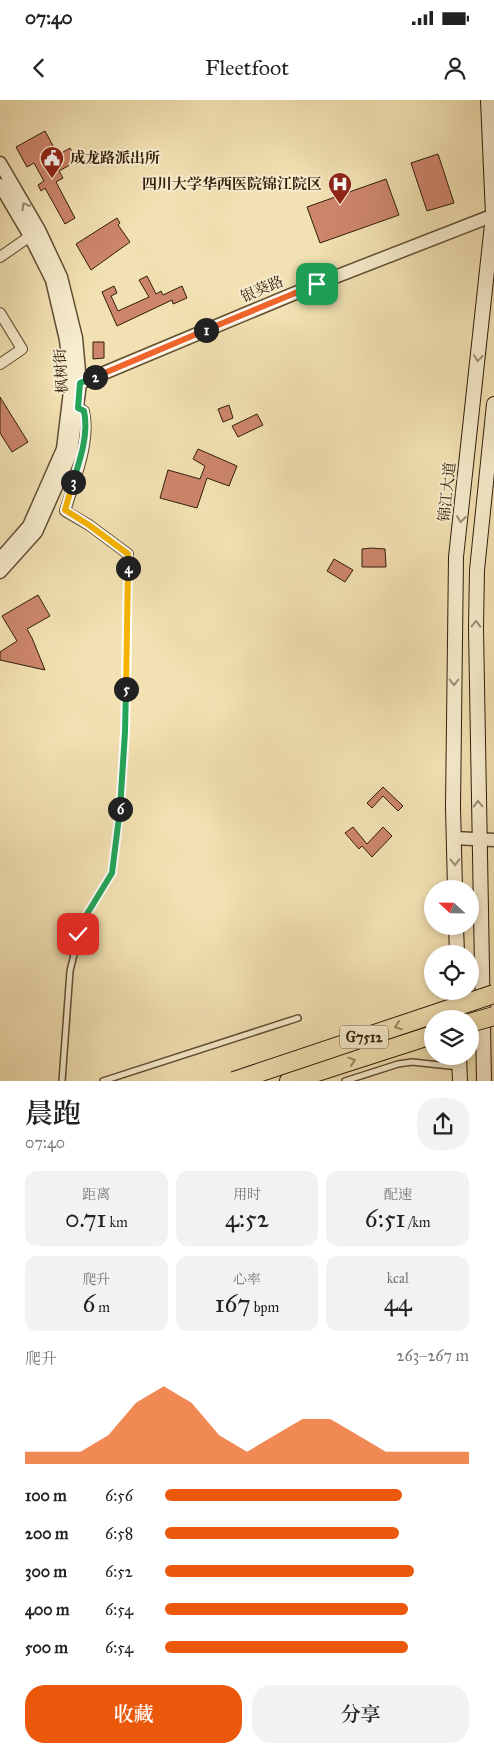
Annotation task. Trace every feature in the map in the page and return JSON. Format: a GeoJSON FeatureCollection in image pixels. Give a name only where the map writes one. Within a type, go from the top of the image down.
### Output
{"type":"FeatureCollection","features":[{"type":"Feature","properties":{"kind":"highway","name":"G7512"},"geometry":{"type":"LineString","coordinates":[[234,1080],[494,994]]}},
{"type":"Feature","properties":{"kind":"highway","name":"G7512"},"geometry":{"type":"LineString","coordinates":[[289,1080],[424,1038]]}},
{"type":"Feature","properties":{"kind":"main road","name":"锦江大道"},"geometry":{"type":"LineString","coordinates":[[455,880],[456,557],[494,215],[488,100]]}},
{"type":"Feature","properties":{"kind":"main road"},"geometry":{"type":"LineString","coordinates":[[484,1080],[484,1018],[478,840],[476,628],[477,580],[494,404]]}},
{"type":"Feature","properties":{"kind":"street","name":"枫树街"},"geometry":{"type":"LineString","coordinates":[[0,163],[34,233],[52,280],[76,383],[71,453],[36,532],[0,572]]}},
{"type":"Feature","properties":{"kind":"street","name":"枫树街"},"geometry":{"type":"LineString","coordinates":[[0,185],[34,233]]}},
{"type":"Feature","properties":{"kind":"street","name":"银葵路"},"geometry":{"type":"LineString","coordinates":[[76,383],[317,284],[494,215]]}},
{"type":"Feature","properties":{"kind":"street"},"geometry":{"type":"LineString","coordinates":[[0,257],[34,233]]}},
{"type":"Feature","properties":{"kind":"street"},"geometry":{"type":"LineString","coordinates":[[0,313],[22,349],[0,364]]}},
{"type":"Feature","properties":{"kind":"street","name":"枫树街"},"geometry":{"type":"LineString","coordinates":[[0,559],[29,526],[63,449],[73,407]]}},
{"type":"Feature","properties":{"kind":"street"},"geometry":{"type":"LineString","coordinates":[[73,407],[84,411],[83,450],[65,510],[128,554]]}},
{"type":"Feature","properties":{"kind":"street"},"geometry":{"type":"LineString","coordinates":[[454,838],[494,840]]}},
{"type":"Feature","properties":{"kind":"lane"},"geometry":{"type":"LineString","coordinates":[[62,1080],[70,971],[78,934],[84,920],[112,873],[120,816],[125,732],[128,554]]}},
{"type":"Feature","properties":{"kind":"lane"},"geometry":{"type":"LineString","coordinates":[[103,1080],[298,1018]]}},
{"type":"Feature","properties":{"kind":"lane"},"geometry":{"type":"LineString","coordinates":[[345,1080],[398,1064],[412,1062],[459,1068]]}},
{"type":"Feature","properties":{"kind":"building","name":"成龙路派出所"},"geometry":{"type":"Polygon","coordinates":[[[45,131],[58,155],[70,148],[77,161],[59,171],[63,178],[56,182],[75,218],[65,224],[45,188],[41,191],[38,185],[44,181],[34,163],[27,167],[16,147],[45,131]]]}},
{"type":"Feature","properties":{"kind":"building"},"geometry":{"type":"Polygon","coordinates":[[[438,154],[454,203],[427,211],[411,163],[438,154]]]}},
{"type":"Feature","properties":{"kind":"building"},"geometry":{"type":"Polygon","coordinates":[[[386,179],[399,215],[320,243],[307,207],[386,179]]]}},
{"type":"Feature","properties":{"kind":"building"},"geometry":{"type":"Polygon","coordinates":[[[117,218],[120,223],[118,225],[130,242],[91,270],[76,244],[117,218]]]}},
{"type":"Feature","properties":{"kind":"building"},"geometry":{"type":"Polygon","coordinates":[[[147,276],[156,294],[161,291],[163,295],[182,286],[187,298],[173,304],[172,300],[117,326],[102,292],[114,286],[117,293],[111,296],[118,311],[149,297],[139,280],[147,276]]]}},
{"type":"Feature","properties":{"kind":"building"},"geometry":{"type":"Polygon","coordinates":[[[93,342],[104,342],[104,358],[93,359],[93,342]]]}},
{"type":"Feature","properties":{"kind":"building"},"geometry":{"type":"Polygon","coordinates":[[[0,397],[28,442],[12,452],[0,433],[0,397]]]}},
{"type":"Feature","properties":{"kind":"building"},"geometry":{"type":"Polygon","coordinates":[[[229,405],[233,418],[223,422],[218,409],[229,405]]]}},
{"type":"Feature","properties":{"kind":"building"},"geometry":{"type":"Polygon","coordinates":[[[257,414],[263,425],[238,437],[232,426],[257,414]]]}},
{"type":"Feature","properties":{"kind":"building"},"geometry":{"type":"Polygon","coordinates":[[[198,449],[237,466],[229,486],[207,478],[197,508],[160,498],[168,470],[200,479],[205,466],[193,459],[198,449]]]}},
{"type":"Feature","properties":{"kind":"building"},"geometry":{"type":"Polygon","coordinates":[[[362,549],[385,549],[386,567],[362,567],[362,549]]]}},
{"type":"Feature","properties":{"kind":"building"},"geometry":{"type":"Polygon","coordinates":[[[334,559],[353,570],[345,582],[327,571],[334,559]]]}},
{"type":"Feature","properties":{"kind":"building"},"geometry":{"type":"Polygon","coordinates":[[[38,595],[50,616],[27,629],[45,670],[0,660],[0,652],[17,641],[2,616],[38,595]]]}},
{"type":"Feature","properties":{"kind":"building"},"geometry":{"type":"Polygon","coordinates":[[[383,787],[403,806],[398,811],[383,796],[372,808],[367,803],[383,787]]]}},
{"type":"Feature","properties":{"kind":"building"},"geometry":{"type":"Polygon","coordinates":[[[353,827],[367,844],[383,827],[392,836],[372,857],[362,846],[359,849],[345,833],[353,827]]]}},
{"type":"Feature","properties":{"kind":"place","name":"成龙路派出所"},"geometry":{"type":"Point","coordinates":[52,179]}},
{"type":"Feature","properties":{"kind":"place","name":"四川大学华西医院锦江院区"},"geometry":{"type":"Point","coordinates":[340,205]}},
{"type":"Feature","properties":{"kind":"route"},"geometry":{"type":"LineString","coordinates":[[78,934],[87,914],[112,873],[120,816],[125,732],[128,554],[65,510],[83,450],[85,418],[84,411],[78,408],[80,383],[317,284]]}}]}
